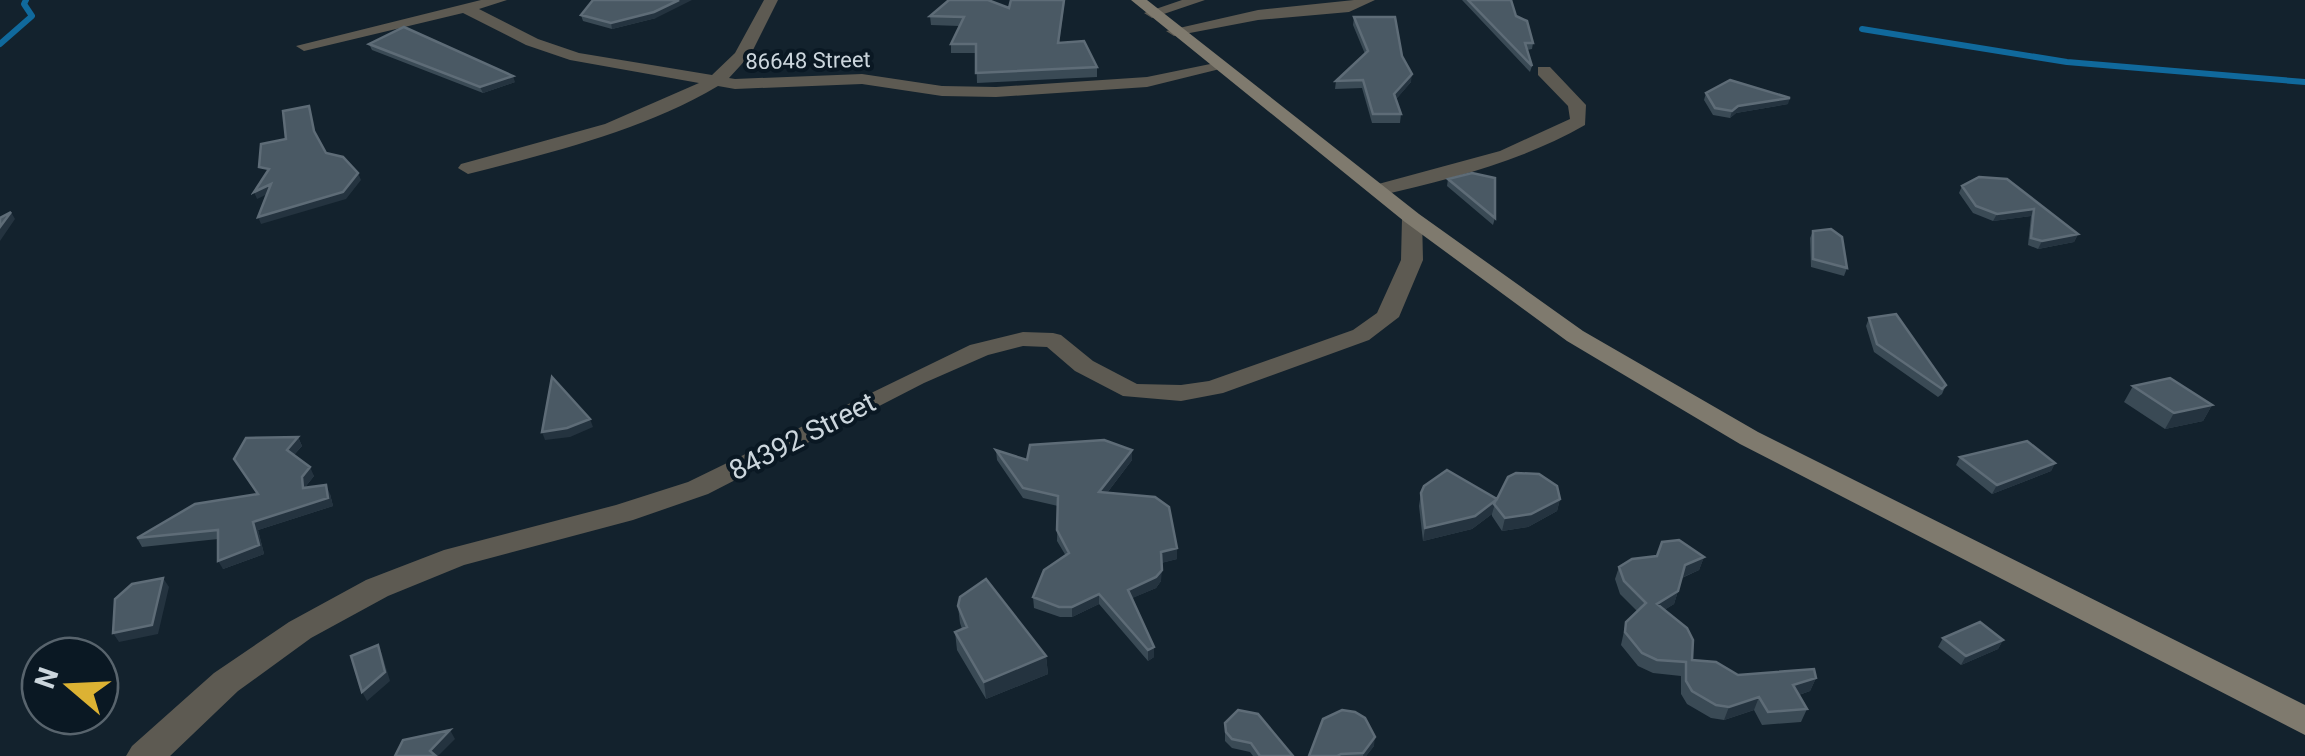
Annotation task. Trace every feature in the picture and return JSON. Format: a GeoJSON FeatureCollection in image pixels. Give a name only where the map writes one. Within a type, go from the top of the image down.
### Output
{"type":"FeatureCollection","features":[{"type":"Feature","properties":{"kind":"street"},"geometry":{"type":"LineString","coordinates":[[304,46],[500,0]]}},
{"type":"Feature","properties":{"kind":"street"},"geometry":{"type":"LineString","coordinates":[[468,168],[615,127],[713,82],[737,62],[770,0]]}},
{"type":"Feature","properties":{"kind":"street"},"geometry":{"type":"LineString","coordinates":[[1144,6],[1198,0]]}},
{"type":"Feature","properties":{"kind":"street"},"geometry":{"type":"LineString","coordinates":[[1174,31],[1258,15],[1348,7],[1368,0]]}},
{"type":"Feature","properties":{"kind":"street"},"geometry":{"type":"LineString","coordinates":[[1144,6],[1412,218],[1574,336],[1749,438],[2305,721]]}},
{"type":"Feature","properties":{"kind":"street","name":"86648 Street"},"geometry":{"type":"LineString","coordinates":[[467,8],[520,36],[576,57],[713,82],[754,85],[862,79],[954,92],[996,92],[1147,82],[1220,66]]}},
{"type":"Feature","properties":{"kind":"street"},"geometry":{"type":"LineString","coordinates":[[1378,190],[1540,146],[1579,122],[1577,105],[1544,71]]}},
{"type":"Feature","properties":{"kind":"street","name":"84392 Street"},"geometry":{"type":"LineString","coordinates":[[144,756],[226,682],[300,630],[376,588],[455,556],[623,513],[698,488],[915,378],[979,350],[1023,339],[1053,340],[1084,366],[1132,392],[1181,393],[1214,388],[1360,335],[1386,316],[1412,260],[1416,237],[1412,218]]}},
{"type":"Feature","properties":{"kind":"building"},"geometry":{"type":"Polygon","coordinates":[[[593,0],[679,0],[654,12],[611,23],[581,15],[593,0]]]}},
{"type":"Feature","properties":{"kind":"building"},"geometry":{"type":"Polygon","coordinates":[[[949,0],[988,0],[1009,8],[1011,0],[1064,0],[1058,43],[1084,41],[1097,67],[976,73],[976,44],[951,44],[964,17],[930,16],[949,0]]]}},
{"type":"Feature","properties":{"kind":"building"},"geometry":{"type":"Polygon","coordinates":[[[1468,0],[1511,0],[1516,16],[1527,21],[1533,43],[1525,43],[1532,66],[1468,0]]]}},
{"type":"Feature","properties":{"kind":"building"},"geometry":{"type":"Polygon","coordinates":[[[1354,17],[1395,17],[1402,56],[1412,74],[1394,94],[1401,114],[1373,114],[1363,80],[1336,81],[1368,51],[1354,17]]]}},
{"type":"Feature","properties":{"kind":"building"},"geometry":{"type":"Polygon","coordinates":[[[404,27],[513,76],[480,87],[369,44],[404,27]]]}},
{"type":"Feature","properties":{"kind":"building"},"geometry":{"type":"Polygon","coordinates":[[[1730,80],[1790,98],[1738,106],[1732,111],[1715,108],[1706,93],[1730,80]]]}},
{"type":"Feature","properties":{"kind":"building"},"geometry":{"type":"Polygon","coordinates":[[[309,106],[314,131],[326,153],[343,157],[358,173],[343,192],[258,217],[271,184],[254,192],[269,169],[259,167],[261,144],[286,139],[283,111],[309,106]]]}},
{"type":"Feature","properties":{"kind":"building"},"geometry":{"type":"Polygon","coordinates":[[[1472,173],[1495,178],[1495,218],[1448,179],[1472,173]]]}},
{"type":"Feature","properties":{"kind":"building"},"geometry":{"type":"Polygon","coordinates":[[[1979,177],[2007,179],[2078,234],[2042,241],[2031,238],[2034,209],[1997,214],[1976,206],[1962,186],[1979,177]]]}},
{"type":"Feature","properties":{"kind":"building"},"geometry":{"type":"Polygon","coordinates":[[[1831,229],[1842,237],[1847,268],[1813,259],[1813,231],[1831,229]]]}},
{"type":"Feature","properties":{"kind":"building"},"geometry":{"type":"Polygon","coordinates":[[[1896,314],[1946,385],[1942,389],[1877,344],[1869,318],[1896,314]]]}},
{"type":"Feature","properties":{"kind":"building"},"geometry":{"type":"Polygon","coordinates":[[[552,377],[590,419],[542,432],[552,377]]]}},
{"type":"Feature","properties":{"kind":"building"},"geometry":{"type":"Polygon","coordinates":[[[2170,378],[2212,405],[2174,413],[2133,386],[2170,378]]]}},
{"type":"Feature","properties":{"kind":"building"},"geometry":{"type":"Polygon","coordinates":[[[298,437],[287,450],[310,467],[302,477],[303,488],[326,485],[328,498],[253,522],[259,545],[218,561],[218,530],[137,538],[195,504],[258,494],[234,459],[246,438],[298,437]]]}},
{"type":"Feature","properties":{"kind":"building"},"geometry":{"type":"Polygon","coordinates":[[[1104,440],[1132,450],[1099,492],[1155,497],[1169,507],[1177,548],[1161,552],[1162,570],[1156,577],[1128,590],[1154,647],[1148,650],[1099,594],[1072,607],[1059,607],[1033,597],[1044,570],[1069,553],[1057,530],[1058,496],[1023,488],[996,450],[1027,460],[1030,445],[1104,440]]]}},
{"type":"Feature","properties":{"kind":"building"},"geometry":{"type":"Polygon","coordinates":[[[2027,441],[2055,463],[1997,485],[1960,457],[2027,441]]]}},
{"type":"Feature","properties":{"kind":"building"},"geometry":{"type":"Polygon","coordinates":[[[1447,470],[1497,499],[1508,477],[1516,473],[1539,474],[1557,486],[1560,499],[1531,514],[1505,518],[1494,504],[1496,500],[1475,516],[1425,528],[1421,493],[1424,486],[1447,470]]]}},
{"type":"Feature","properties":{"kind":"building"},"geometry":{"type":"Polygon","coordinates":[[[1679,540],[1704,557],[1685,565],[1678,591],[1657,604],[1687,628],[1693,640],[1692,660],[1716,662],[1738,675],[1814,669],[1816,678],[1793,685],[1807,709],[1768,712],[1759,697],[1729,707],[1716,705],[1692,691],[1686,681],[1686,662],[1657,660],[1642,653],[1625,632],[1626,622],[1646,603],[1624,581],[1619,567],[1632,559],[1657,556],[1662,542],[1679,540]]]}},
{"type":"Feature","properties":{"kind":"building"},"geometry":{"type":"Polygon","coordinates":[[[163,578],[152,625],[113,633],[115,599],[132,584],[163,578]]]}},
{"type":"Feature","properties":{"kind":"building"},"geometry":{"type":"Polygon","coordinates":[[[986,579],[1046,656],[984,682],[955,632],[967,627],[958,606],[960,597],[986,579]]]}},
{"type":"Feature","properties":{"kind":"building"},"geometry":{"type":"Polygon","coordinates":[[[1980,622],[2003,640],[1966,656],[1943,638],[1980,622]]]}},
{"type":"Feature","properties":{"kind":"building"},"geometry":{"type":"Polygon","coordinates":[[[378,645],[385,672],[362,692],[351,656],[378,645]]]}},
{"type":"Feature","properties":{"kind":"building"},"geometry":{"type":"Polygon","coordinates":[[[1238,710],[1258,714],[1293,756],[1260,756],[1251,743],[1232,739],[1225,723],[1238,710]]]}},
{"type":"Feature","properties":{"kind":"building"},"geometry":{"type":"Polygon","coordinates":[[[1342,710],[1365,718],[1375,737],[1363,753],[1309,756],[1323,719],[1342,710]]]}},
{"type":"Feature","properties":{"kind":"building"},"geometry":{"type":"Polygon","coordinates":[[[450,730],[430,751],[436,756],[395,756],[403,740],[450,730]]]}},
{"type":"Feature","properties":{"kind":"waterway"},"geometry":{"type":"LineString","coordinates":[[0,44],[32,16],[24,4],[26,0]]}},
{"type":"Feature","properties":{"kind":"waterway"},"geometry":{"type":"LineString","coordinates":[[1862,29],[2067,62],[2305,82]]}}]}
